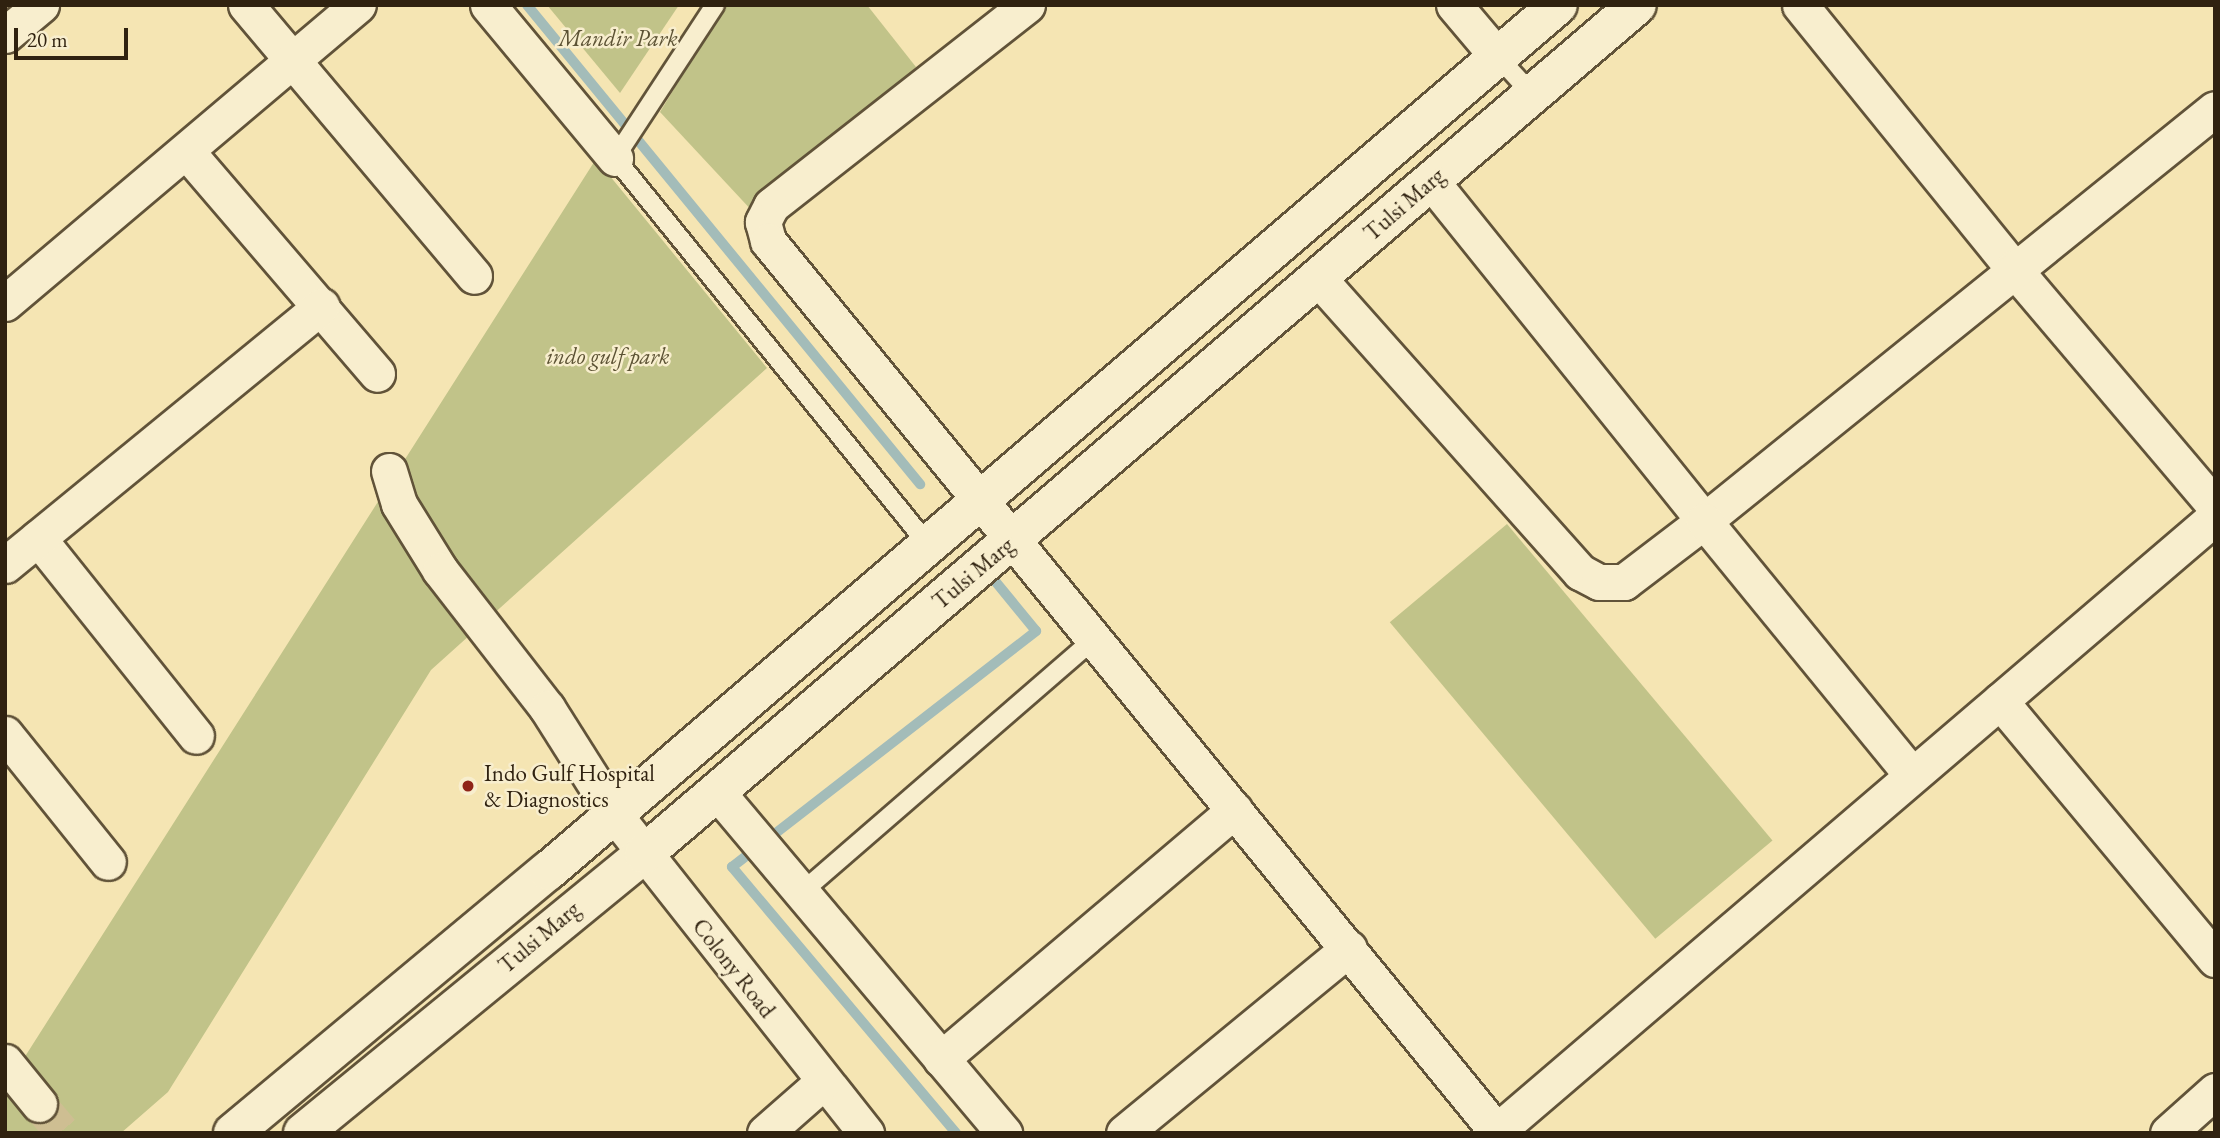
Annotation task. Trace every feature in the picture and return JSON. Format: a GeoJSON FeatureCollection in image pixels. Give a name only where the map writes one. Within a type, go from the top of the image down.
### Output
{"type":"FeatureCollection","features":[{"type":"Feature","properties":{"kind":"street"},"geometry":{"type":"LineString","coordinates":[[5,35],[41,5]]}},
{"type":"Feature","properties":{"kind":"street"},"geometry":{"type":"LineString","coordinates":[[246,5],[474,276]]}},
{"type":"Feature","properties":{"kind":"street"},"geometry":{"type":"LineString","coordinates":[[5,303],[293,64],[358,5]]}},
{"type":"Feature","properties":{"kind":"street"},"geometry":{"type":"LineString","coordinates":[[488,5],[616,157]]}},
{"type":"Feature","properties":{"kind":"street"},"geometry":{"type":"LineString","coordinates":[[1027,5],[771,206],[763,222],[768,241],[1497,1132],[2215,517]]}},
{"type":"Feature","properties":{"kind":"street"},"geometry":{"type":"LineString","coordinates":[[1454,5],[1498,57]]}},
{"type":"Feature","properties":{"kind":"street","name":"Tulsi Marg"},"geometry":{"type":"LineString","coordinates":[[233,1133],[929,546],[1558,5]]}},
{"type":"Feature","properties":{"kind":"street","name":"Tulsi Marg"},"geometry":{"type":"LineString","coordinates":[[303,1133],[644,854],[1637,5]]}},
{"type":"Feature","properties":{"kind":"street"},"geometry":{"type":"LineString","coordinates":[[1800,5],[2013,268],[2215,506]]}},
{"type":"Feature","properties":{"kind":"street"},"geometry":{"type":"LineString","coordinates":[[1318,278],[1580,572],[1599,582],[1624,582],[1704,521],[2013,268],[2215,109]]}},
{"type":"Feature","properties":{"kind":"street"},"geometry":{"type":"LineString","coordinates":[[187,152],[377,374]]}},
{"type":"Feature","properties":{"kind":"street"},"geometry":{"type":"LineString","coordinates":[[1431,181],[1912,775]]}},
{"type":"Feature","properties":{"kind":"street"},"geometry":{"type":"LineString","coordinates":[[5,565],[321,306]]}},
{"type":"Feature","properties":{"kind":"street","name":"Colony Road"},"geometry":{"type":"LineString","coordinates":[[389,471],[399,504],[440,570],[547,708],[614,814],[823,1082],[866,1133]]}},
{"type":"Feature","properties":{"kind":"street"},"geometry":{"type":"LineString","coordinates":[[38,538],[196,736]]}},
{"type":"Feature","properties":{"kind":"street"},"geometry":{"type":"LineString","coordinates":[[2000,701],[2208,939]]}},
{"type":"Feature","properties":{"kind":"street"},"geometry":{"type":"LineString","coordinates":[[5,734],[108,862]]}},
{"type":"Feature","properties":{"kind":"street"},"geometry":{"type":"LineString","coordinates":[[717,792],[1004,1133]]}},
{"type":"Feature","properties":{"kind":"street"},"geometry":{"type":"LineString","coordinates":[[942,1059],[1235,810]]}},
{"type":"Feature","properties":{"kind":"street"},"geometry":{"type":"LineString","coordinates":[[1124,1133],[1349,948]]}},
{"type":"Feature","properties":{"kind":"street"},"geometry":{"type":"LineString","coordinates":[[5,1062],[39,1104]]}},
{"type":"Feature","properties":{"kind":"street"},"geometry":{"type":"LineString","coordinates":[[765,1133],[823,1082]]}},
{"type":"Feature","properties":{"kind":"street"},"geometry":{"type":"LineString","coordinates":[[2168,1133],[2215,1091]]}},
{"type":"Feature","properties":{"kind":"lane"},"geometry":{"type":"LineString","coordinates":[[715,5],[616,157],[929,546]]}},
{"type":"Feature","properties":{"kind":"lane"},"geometry":{"type":"LineString","coordinates":[[1498,57],[1533,95]]}},
{"type":"Feature","properties":{"kind":"lane"},"geometry":{"type":"LineString","coordinates":[[791,880],[1094,639]]}},
{"type":"Feature","properties":{"kind":"green space","name":"Mandir Park"},"geometry":{"type":"Polygon","coordinates":[[[547,5],[679,5],[620,93],[547,5]]]}},
{"type":"Feature","properties":{"kind":"green space"},"geometry":{"type":"Polygon","coordinates":[[[725,5],[867,5],[916,67],[755,214],[660,112],[725,5]]]}},
{"type":"Feature","properties":{"kind":"green space","name":"indo gulf park"},"geometry":{"type":"Polygon","coordinates":[[[596,159],[767,368],[431,670],[168,1092],[121,1133],[5,1133],[5,1088],[596,159]]]}},
{"type":"Feature","properties":{"kind":"green space"},"geometry":{"type":"Polygon","coordinates":[[[1507,524],[1772,840],[1655,939],[1390,622],[1507,524]]]}},
{"type":"Feature","properties":{"kind":"waterway"},"geometry":{"type":"LineString","coordinates":[[527,5],[920,484]]}},
{"type":"Feature","properties":{"kind":"waterway"},"geometry":{"type":"LineString","coordinates":[[956,1133],[732,867],[1036,631],[991,576]]}},
{"type":"Feature","properties":{"kind":"tunnel"},"geometry":{"type":"LineString","coordinates":[[39,1104],[63,1133]]}},
{"type":"Feature","properties":{"kind":"place","name":"Indo Gulf Hospital & Diagnostics"},"geometry":{"type":"Point","coordinates":[468,786]}}]}
